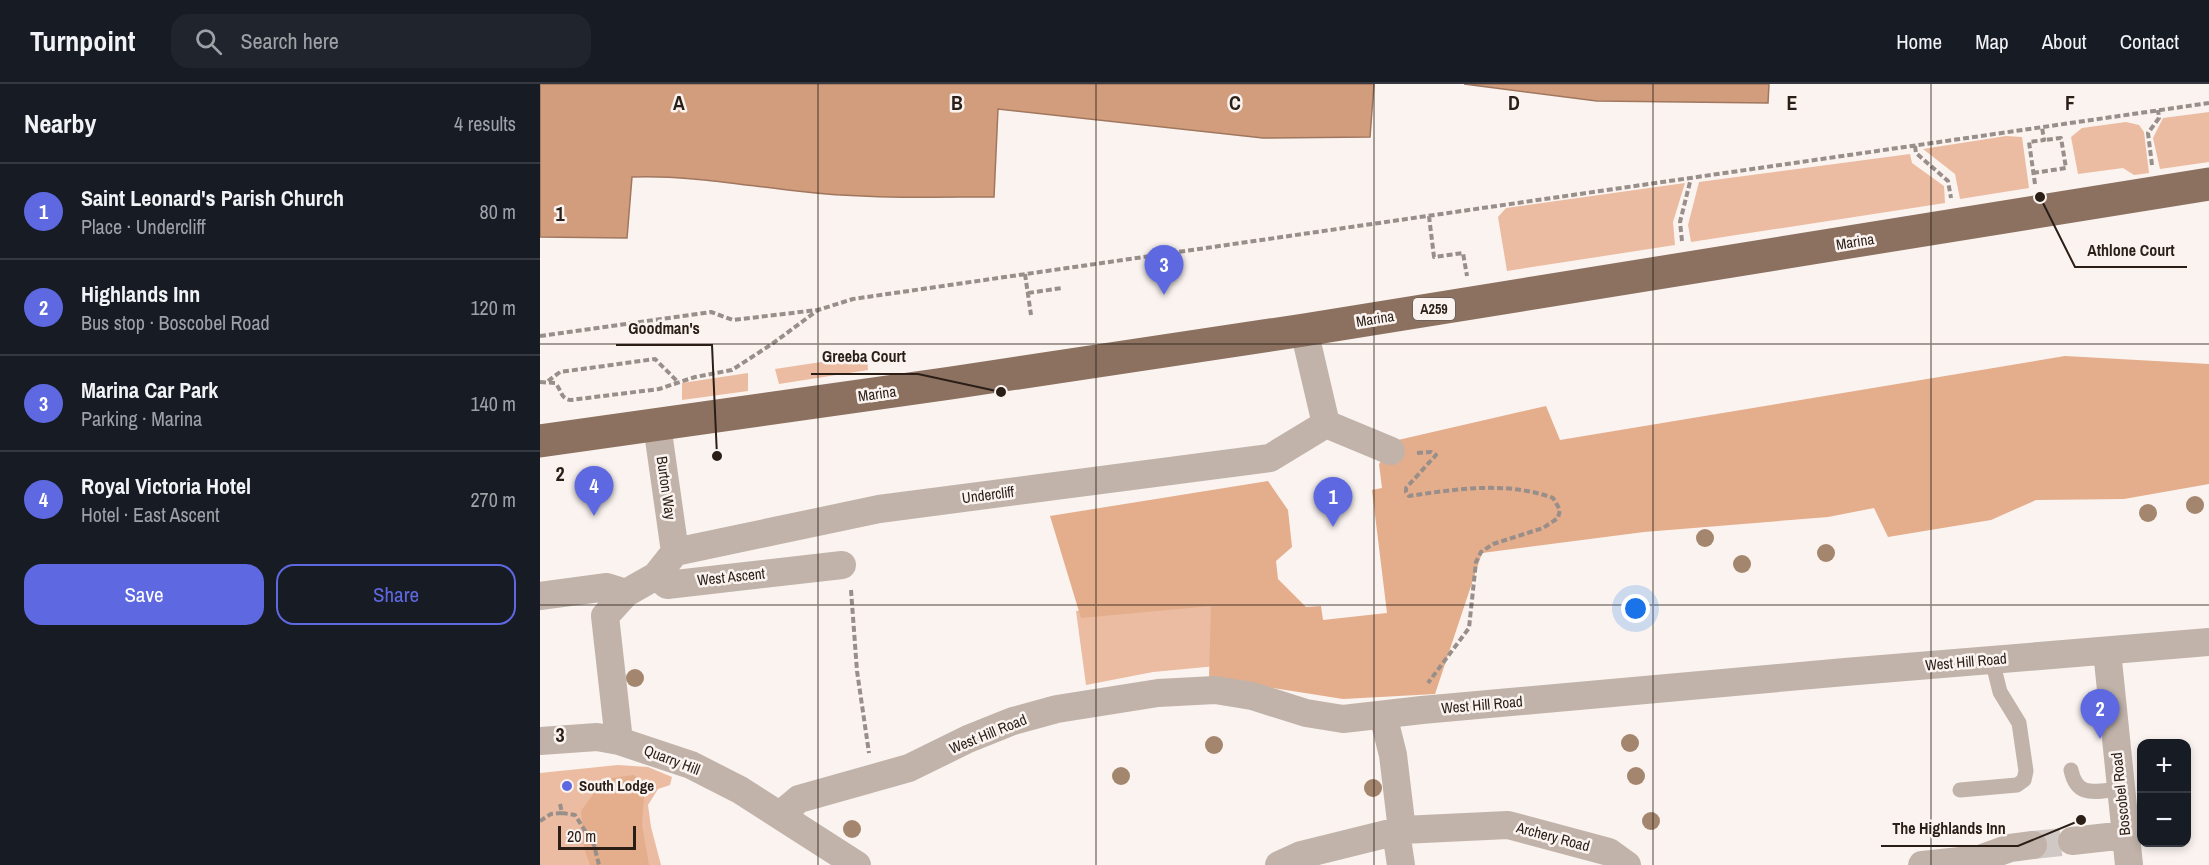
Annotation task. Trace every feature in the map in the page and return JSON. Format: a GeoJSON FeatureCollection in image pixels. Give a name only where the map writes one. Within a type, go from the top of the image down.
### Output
{"type":"FeatureCollection","features":[{"type":"Feature","properties":{"kind":"highway","name":"Marina"},"geometry":{"type":"LineString","coordinates":[[540,441],[1304,330],[2209,184]]}},
{"type":"Feature","properties":{"kind":"street"},"geometry":{"type":"LineString","coordinates":[[1304,330],[1326,424],[1391,451]]}},
{"type":"Feature","properties":{"kind":"street","name":"Undercliff"},"geometry":{"type":"LineString","coordinates":[[675,552],[879,509],[1270,458],[1326,424]]}},
{"type":"Feature","properties":{"kind":"street","name":"Burton Way"},"geometry":{"type":"LineString","coordinates":[[657,425],[675,552]]}},
{"type":"Feature","properties":{"kind":"street"},"geometry":{"type":"LineString","coordinates":[[619,741],[605,616],[626,593],[656,576],[675,552]]}},
{"type":"Feature","properties":{"kind":"street","name":"West Ascent"},"geometry":{"type":"LineString","coordinates":[[656,576],[667,585],[842,565]]}},
{"type":"Feature","properties":{"kind":"street"},"geometry":{"type":"LineString","coordinates":[[540,596],[608,587],[626,593]]}},
{"type":"Feature","properties":{"kind":"street","name":"West Hill Road"},"geometry":{"type":"LineString","coordinates":[[780,815],[798,800],[909,768],[1013,721],[1057,710],[1158,693],[1215,690],[1252,696],[1306,713],[1343,719],[1422,710],[2209,642]]}},
{"type":"Feature","properties":{"kind":"street","name":"Boscobel Road"},"geometry":{"type":"LineString","coordinates":[[2107,651],[2129,865]]}},
{"type":"Feature","properties":{"kind":"street"},"geometry":{"type":"LineString","coordinates":[[1383,715],[1393,755],[1401,865]]}},
{"type":"Feature","properties":{"kind":"street","name":"Quarry Hill"},"geometry":{"type":"LineString","coordinates":[[540,741],[597,737],[619,741],[692,765],[740,790],[857,865]]}},
{"type":"Feature","properties":{"kind":"street","name":"Archery Road"},"geometry":{"type":"LineString","coordinates":[[1279,865],[1301,855],[1399,831],[1508,825],[1609,852],[1627,865]]}},
{"type":"Feature","properties":{"kind":"street"},"geometry":{"type":"LineString","coordinates":[[2072,841],[2126,835]]}},
{"type":"Feature","properties":{"kind":"street"},"geometry":{"type":"LineString","coordinates":[[1922,865],[1980,859],[2010,848],[2033,845]]}},
{"type":"Feature","properties":{"kind":"lane"},"geometry":{"type":"LineString","coordinates":[[1960,790],[2017,785],[2024,780],[2026,771],[2019,723],[2000,692],[1992,660]]}},
{"type":"Feature","properties":{"kind":"lane"},"geometry":{"type":"LineString","coordinates":[[2071,770],[2073,782],[2079,789],[2090,792],[2120,789]]}},
{"type":"Feature","properties":{"kind":"path"},"geometry":{"type":"LineString","coordinates":[[540,336],[711,312],[733,320],[818,310],[853,299],[2209,103]]}},
{"type":"Feature","properties":{"kind":"path"},"geometry":{"type":"LineString","coordinates":[[2158,110],[2159,118],[2148,133],[2158,192]]}},
{"type":"Feature","properties":{"kind":"path"},"geometry":{"type":"LineString","coordinates":[[2042,127],[2044,140]]}},
{"type":"Feature","properties":{"kind":"path"},"geometry":{"type":"LineString","coordinates":[[2033,173],[2066,168],[2061,138],[2029,142],[2033,173],[2039,212]]}},
{"type":"Feature","properties":{"kind":"path"},"geometry":{"type":"LineString","coordinates":[[1915,146],[1916,153],[1948,181],[1955,226]]}},
{"type":"Feature","properties":{"kind":"path"},"geometry":{"type":"LineString","coordinates":[[1686,269],[1680,222],[1691,178]]}},
{"type":"Feature","properties":{"kind":"path"},"geometry":{"type":"LineString","coordinates":[[1429,215],[1434,257],[1463,253],[1471,303]]}},
{"type":"Feature","properties":{"kind":"path"},"geometry":{"type":"LineString","coordinates":[[1427,248],[1433,247]]}},
{"type":"Feature","properties":{"kind":"path"},"geometry":{"type":"LineString","coordinates":[[1025,274],[1031,315]]}},
{"type":"Feature","properties":{"kind":"path"},"geometry":{"type":"LineString","coordinates":[[1028,293],[1062,288]]}},
{"type":"Feature","properties":{"kind":"path"},"geometry":{"type":"LineString","coordinates":[[540,382],[555,383],[566,400],[659,389],[678,382],[732,370],[818,310]]}},
{"type":"Feature","properties":{"kind":"path"},"geometry":{"type":"LineString","coordinates":[[547,381],[560,372],[655,359],[678,382]]}},
{"type":"Feature","properties":{"kind":"path"},"geometry":{"type":"LineString","coordinates":[[1391,451],[1436,454],[1406,488],[1409,496],[1463,489],[1520,488],[1553,498],[1560,510],[1558,518],[1543,528],[1493,544],[1481,552],[1476,562],[1469,628],[1428,683],[1422,710]]}},
{"type":"Feature","properties":{"kind":"path"},"geometry":{"type":"LineString","coordinates":[[842,565],[849,564],[857,671],[864,707],[872,779]]}},
{"type":"Feature","properties":{"kind":"path"},"geometry":{"type":"LineString","coordinates":[[560,804],[562,813]]}},
{"type":"Feature","properties":{"kind":"path"},"geometry":{"type":"LineString","coordinates":[[540,821],[551,814],[562,813],[575,816],[594,845],[599,865]]}},
{"type":"Feature","properties":{"kind":"shaded area"},"geometry":{"type":"Polygon","coordinates":[[[540,84],[1374,84],[1370,137],[1263,138],[998,109],[994,197],[846,195],[694,179],[632,177],[627,238],[540,237],[540,84]]]}},
{"type":"Feature","properties":{"kind":"shaded area"},"geometry":{"type":"Polygon","coordinates":[[[1464,84],[1769,84],[1768,103],[1597,101],[1464,84]]]}},
{"type":"Feature","properties":{"kind":"shaded area"},"geometry":{"type":"Polygon","coordinates":[[[2209,112],[2209,162],[2160,169],[2153,138],[2163,118],[2209,112]]]}},
{"type":"Feature","properties":{"kind":"shaded area"},"geometry":{"type":"Polygon","coordinates":[[[2126,122],[2139,125],[2144,132],[2149,173],[2134,175],[2123,168],[2078,174],[2071,137],[2082,128],[2126,122]]]}},
{"type":"Feature","properties":{"kind":"shaded area"},"geometry":{"type":"Polygon","coordinates":[[[2006,136],[2022,137],[2029,188],[1960,199],[1955,174],[1923,149],[2006,136]]]}},
{"type":"Feature","properties":{"kind":"shaded area"},"geometry":{"type":"Polygon","coordinates":[[[1910,154],[1912,163],[1944,186],[1945,203],[1691,242],[1688,225],[1699,182],[1910,154]]]}},
{"type":"Feature","properties":{"kind":"shaded area"},"geometry":{"type":"Polygon","coordinates":[[[1685,183],[1673,222],[1675,245],[1507,271],[1498,217],[1506,208],[1685,183]]]}},
{"type":"Feature","properties":{"kind":"shaded area"},"geometry":{"type":"Polygon","coordinates":[[[867,355],[868,370],[779,384],[775,369],[867,355]]]}},
{"type":"Feature","properties":{"kind":"shaded area"},"geometry":{"type":"Polygon","coordinates":[[[2065,356],[2209,364],[2209,484],[2124,499],[2036,500],[1991,520],[1888,537],[1874,508],[1828,517],[1644,532],[1482,553],[1435,694],[1343,699],[1209,678],[1211,606],[1081,618],[1050,516],[1268,481],[1288,510],[1292,547],[1276,561],[1278,579],[1306,607],[1321,606],[1323,620],[1387,613],[1372,490],[1382,488],[1379,464],[1398,440],[1546,406],[1560,440],[2065,356]]]}},
{"type":"Feature","properties":{"kind":"shaded area"},"geometry":{"type":"Polygon","coordinates":[[[748,373],[748,391],[682,400],[682,383],[748,373]]]}},
{"type":"Feature","properties":{"kind":"shaded area"},"geometry":{"type":"Polygon","coordinates":[[[1193,600],[1213,602],[1227,665],[1153,672],[1086,685],[1076,611],[1193,600]]]}},
{"type":"Feature","properties":{"kind":"shaded area"},"geometry":{"type":"Polygon","coordinates":[[[618,765],[648,767],[672,777],[670,785],[658,789],[648,805],[661,865],[540,865],[540,773],[618,765]]]}},
{"type":"Feature","properties":{"kind":"shaded area"},"geometry":{"type":"Polygon","coordinates":[[[634,775],[645,784],[642,825],[649,865],[590,865],[584,848],[581,811],[604,779],[634,775]]]}},
{"type":"Feature","properties":{"kind":"tunnel"},"geometry":{"type":"LineString","coordinates":[[2033,845],[2072,841]]}},
{"type":"Feature","properties":{"kind":"place","name":"Athlone Court"},"geometry":{"type":"Point","coordinates":[2040,197]}},
{"type":"Feature","properties":{"kind":"place","name":"Marina Car Park"},"geometry":{"type":"Point","coordinates":[1164,295]}},
{"type":"Feature","properties":{"kind":"place","name":"Greeba Court"},"geometry":{"type":"Point","coordinates":[1001,392]}},
{"type":"Feature","properties":{"kind":"place","name":"Goodman's"},"geometry":{"type":"Point","coordinates":[717,456]}},
{"type":"Feature","properties":{"kind":"place","name":"Royal Victoria Hotel"},"geometry":{"type":"Point","coordinates":[594,516]}},
{"type":"Feature","properties":{"kind":"place","name":"Saint Leonard's Parish Church"},"geometry":{"type":"Point","coordinates":[1333,527]}},
{"type":"Feature","properties":{"kind":"place","name":"Highlands Inn"},"geometry":{"type":"Point","coordinates":[2100,739]}},
{"type":"Feature","properties":{"kind":"place","name":"South Lodge"},"geometry":{"type":"Point","coordinates":[567,786]}},
{"type":"Feature","properties":{"kind":"place","name":"The Highlands Inn"},"geometry":{"type":"Point","coordinates":[2081,820]}}]}
